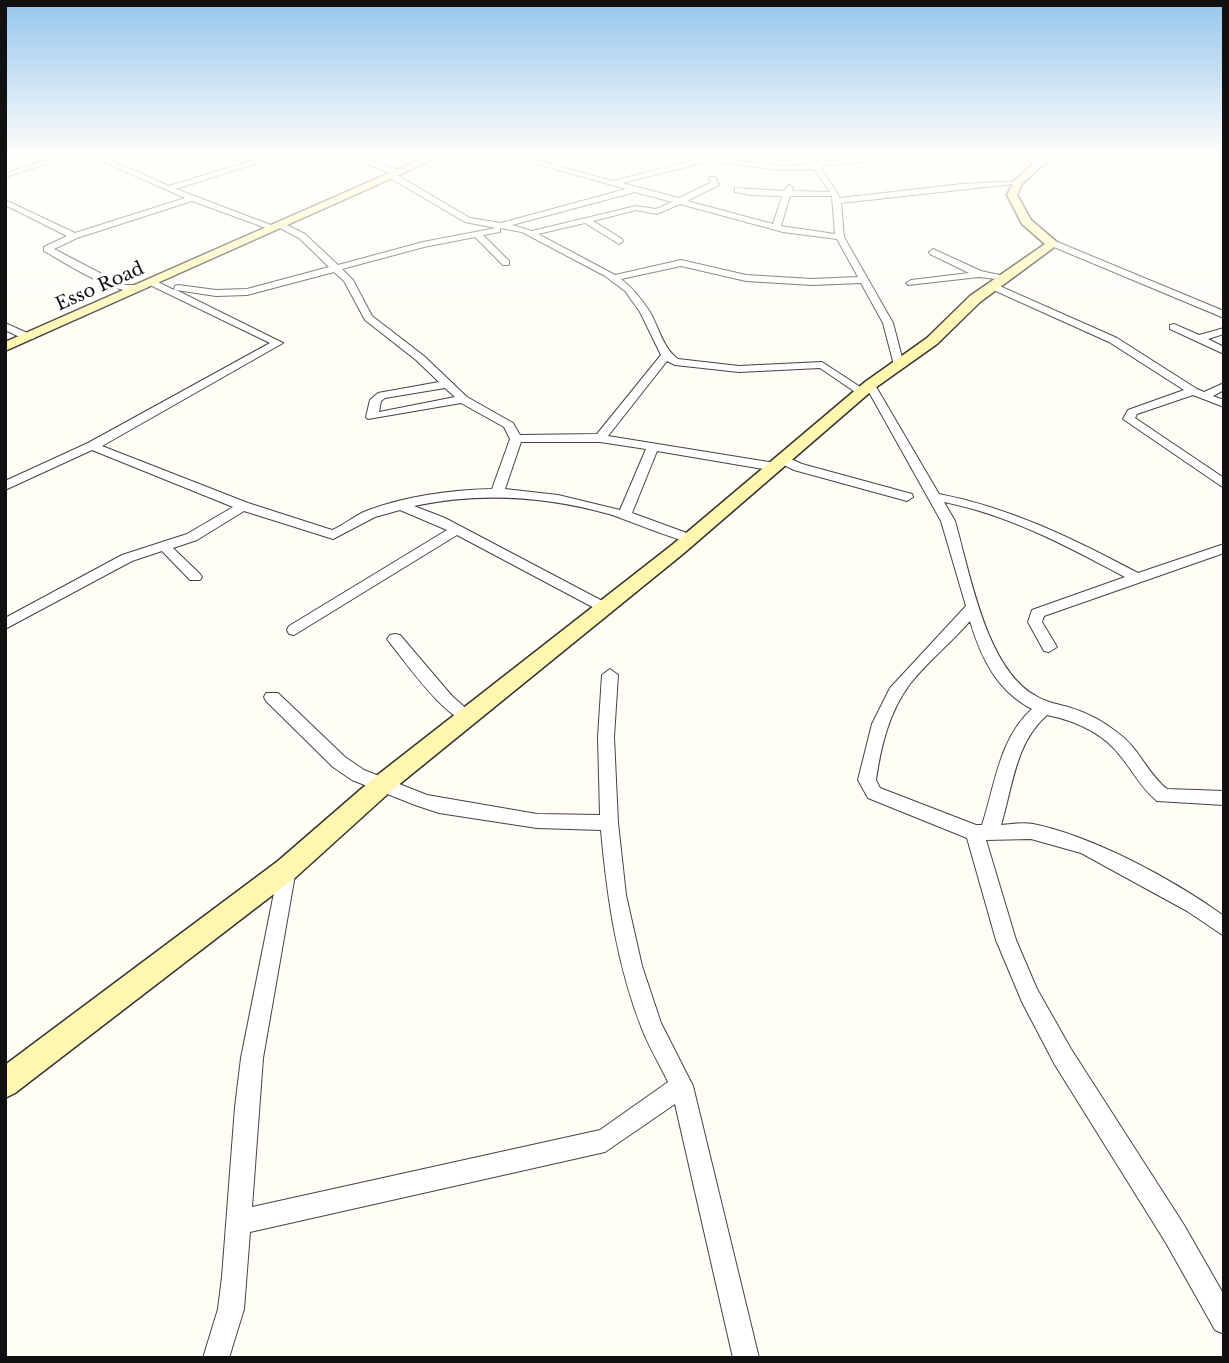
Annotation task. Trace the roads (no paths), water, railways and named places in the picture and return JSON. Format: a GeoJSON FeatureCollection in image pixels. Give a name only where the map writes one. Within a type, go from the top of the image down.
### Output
{"type":"FeatureCollection","features":[{"type":"Feature","properties":{"kind":"street"},"geometry":{"type":"LineString","coordinates":[[38,219],[74,236]]}},
{"type":"Feature","properties":{"kind":"street"},"geometry":{"type":"LineString","coordinates":[[128,219],[74,236],[47,249],[121,288],[141,288]]}},
{"type":"Feature","properties":{"kind":"street"},"geometry":{"type":"LineString","coordinates":[[254,219],[302,236],[354,289],[368,318],[420,358],[463,399],[509,425],[516,439],[497,494]]}},
{"type":"Feature","properties":{"kind":"street","name":"Esso Road"},"geometry":{"type":"LineString","coordinates":[[5,348],[141,288],[157,284],[293,219]]}},
{"type":"Feature","properties":{"kind":"street"},"geometry":{"type":"LineString","coordinates":[[466,219],[532,233],[614,278],[628,289],[645,312],[666,355],[679,363],[715,368],[822,365],[866,388],[936,497],[948,521],[985,650],[1000,676],[1012,689],[1044,708],[1068,712],[1114,737],[1133,755],[1156,791],[1163,796],[1224,798]]}},
{"type":"Feature","properties":{"kind":"street"},"geometry":{"type":"LineString","coordinates":[[157,284],[216,293],[247,292],[534,219]]}},
{"type":"Feature","properties":{"kind":"street"},"geometry":{"type":"LineString","coordinates":[[532,233],[597,219]]}},
{"type":"Feature","properties":{"kind":"street"},"geometry":{"type":"LineString","coordinates":[[744,219],[776,227],[840,237]]}},
{"type":"Feature","properties":{"kind":"street"},"geometry":{"type":"LineString","coordinates":[[776,227],[779,219]]}},
{"type":"Feature","properties":{"kind":"street"},"geometry":{"type":"LineString","coordinates":[[836,219],[840,237],[888,323],[899,365]]}},
{"type":"Feature","properties":{"kind":"street"},"geometry":{"type":"LineString","coordinates":[[1024,219],[1052,243],[1224,314]]}},
{"type":"Feature","properties":{"kind":"street"},"geometry":{"type":"LineString","coordinates":[[588,221],[619,241]]}},
{"type":"Feature","properties":{"kind":"street"},"geometry":{"type":"LineString","coordinates":[[477,234],[506,263]]}},
{"type":"Feature","properties":{"kind":"street"},"geometry":{"type":"LineString","coordinates":[[5,1083],[288,869],[383,784],[690,539],[866,388],[952,325],[992,279],[1052,243]]}},
{"type":"Feature","properties":{"kind":"street"},"geometry":{"type":"LineString","coordinates":[[933,252],[1131,349],[1198,393],[1224,404]]}},
{"type":"Feature","properties":{"kind":"street"},"geometry":{"type":"LineString","coordinates":[[614,278],[681,263],[746,278],[812,282],[865,280]]}},
{"type":"Feature","properties":{"kind":"street"},"geometry":{"type":"LineString","coordinates":[[911,283],[992,279]]}},
{"type":"Feature","properties":{"kind":"street"},"geometry":{"type":"LineString","coordinates":[[5,485],[92,446],[278,343],[157,284]]}},
{"type":"Feature","properties":{"kind":"street"},"geometry":{"type":"LineString","coordinates":[[5,326],[30,338]]}},
{"type":"Feature","properties":{"kind":"street"},"geometry":{"type":"LineString","coordinates":[[1174,327],[1224,351]]}},
{"type":"Feature","properties":{"kind":"street"},"geometry":{"type":"LineString","coordinates":[[1198,339],[1224,331]]}},
{"type":"Feature","properties":{"kind":"street"},"geometry":{"type":"LineString","coordinates":[[600,438],[666,355]]}},
{"type":"Feature","properties":{"kind":"street"},"geometry":{"type":"LineString","coordinates":[[446,384],[382,394],[376,400],[372,417],[463,399]]}},
{"type":"Feature","properties":{"kind":"street"},"geometry":{"type":"LineString","coordinates":[[1224,386],[1132,412],[1129,419],[1224,484]]}},
{"type":"Feature","properties":{"kind":"street"},"geometry":{"type":"LineString","coordinates":[[516,439],[600,438],[780,463],[907,497]]}},
{"type":"Feature","properties":{"kind":"street"},"geometry":{"type":"LineString","coordinates":[[92,446],[243,506],[333,535],[371,513],[467,494],[497,494],[625,514],[690,539]]}},
{"type":"Feature","properties":{"kind":"street"},"geometry":{"type":"LineString","coordinates":[[625,514],[653,447]]}},
{"type":"Feature","properties":{"kind":"street"},"geometry":{"type":"LineString","coordinates":[[936,497],[991,509],[1024,521],[1080,545],[1135,577]]}},
{"type":"Feature","properties":{"kind":"street"},"geometry":{"type":"LineString","coordinates":[[5,624],[127,558],[192,537],[243,506]]}},
{"type":"Feature","properties":{"kind":"street"},"geometry":{"type":"LineString","coordinates":[[402,506],[456,530],[605,608]]}},
{"type":"Feature","properties":{"kind":"street"},"geometry":{"type":"LineString","coordinates":[[294,629],[456,530]]}},
{"type":"Feature","properties":{"kind":"street"},"geometry":{"type":"LineString","coordinates":[[164,546],[195,577]]}},
{"type":"Feature","properties":{"kind":"street"},"geometry":{"type":"LineString","coordinates":[[1049,647],[1035,622],[1037,613],[1087,598],[1135,577],[1224,548]]}},
{"type":"Feature","properties":{"kind":"street"},"geometry":{"type":"LineString","coordinates":[[973,607],[888,704],[867,780],[874,793],[982,833],[1031,831],[1086,847],[1194,905],[1224,927]]}},
{"type":"Feature","properties":{"kind":"street"},"geometry":{"type":"LineString","coordinates":[[395,639],[446,701],[469,718]]}},
{"type":"Feature","properties":{"kind":"street"},"geometry":{"type":"LineString","coordinates":[[610,675],[606,737],[609,823],[616,895],[632,967],[652,1027],[682,1086],[747,1358]]}},
{"type":"Feature","properties":{"kind":"street"},"geometry":{"type":"LineString","coordinates":[[272,697],[339,762],[358,775],[439,806],[537,821],[609,823]]}},
{"type":"Feature","properties":{"kind":"street"},"geometry":{"type":"LineString","coordinates":[[1044,708],[1028,719],[1015,743],[982,833],[1006,940],[1029,995],[1063,1056],[1175,1234],[1224,1321]]}},
{"type":"Feature","properties":{"kind":"street"},"geometry":{"type":"LineString","coordinates":[[216,1358],[231,1309],[249,1082],[288,869]]}},
{"type":"Feature","properties":{"kind":"street"},"geometry":{"type":"LineString","coordinates":[[239,1222],[605,1140],[682,1086]]}}]}
